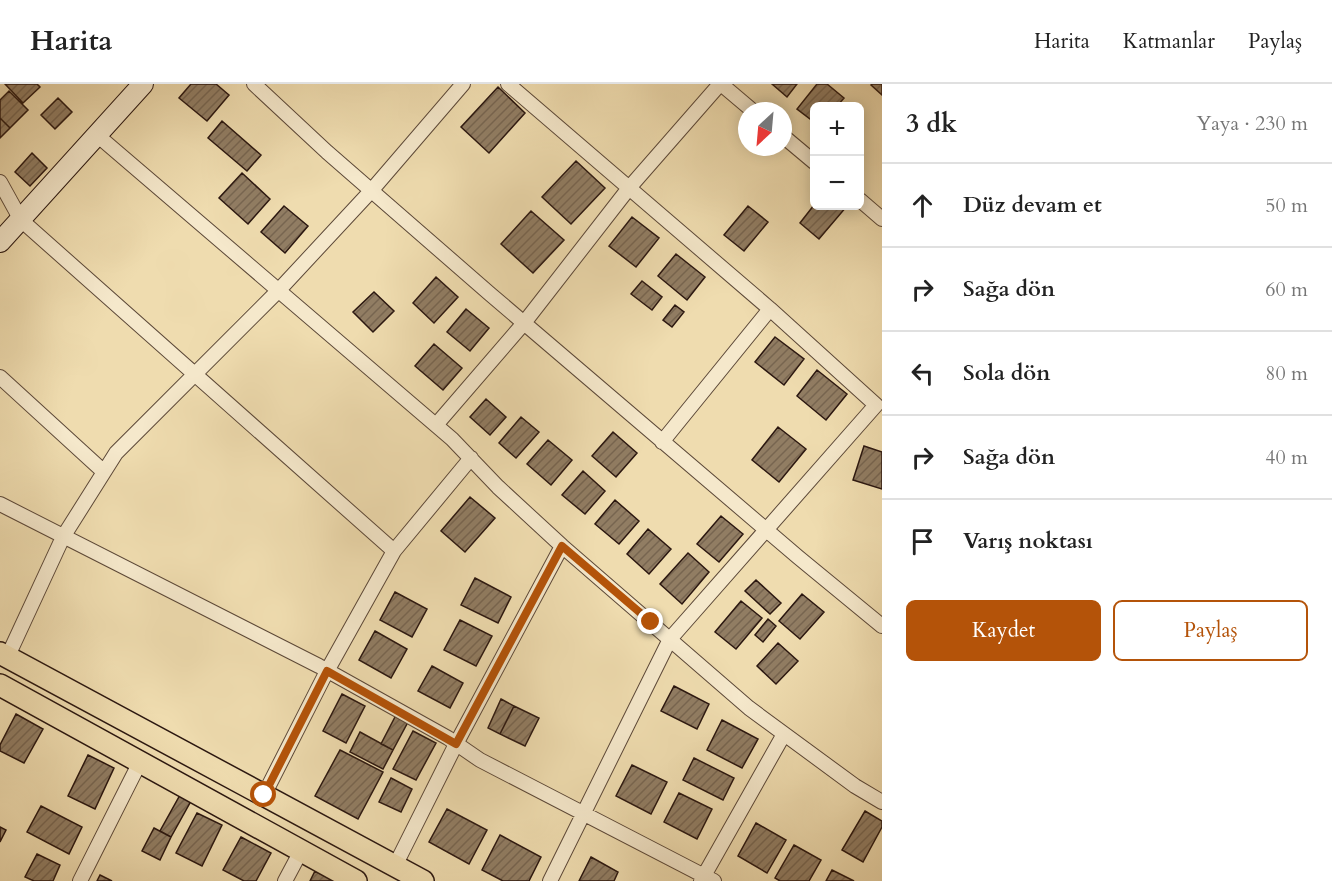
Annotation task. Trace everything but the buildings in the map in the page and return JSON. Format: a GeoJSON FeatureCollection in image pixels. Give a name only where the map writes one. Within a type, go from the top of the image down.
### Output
{"type":"FeatureCollection","features":[{"type":"Feature","properties":{"kind":"main road"},"geometry":{"type":"LineString","coordinates":[[4,656],[423,881]]}},
{"type":"Feature","properties":{"kind":"main road"},"geometry":{"type":"LineString","coordinates":[[1,687],[356,881]]}},
{"type":"Feature","properties":{"kind":"street"},"geometry":{"type":"LineString","coordinates":[[0,242],[143,84]]}},
{"type":"Feature","properties":{"kind":"street"},"geometry":{"type":"LineString","coordinates":[[255,84],[327,153],[662,442],[882,626]]}},
{"type":"Feature","properties":{"kind":"street"},"geometry":{"type":"LineString","coordinates":[[4,656],[63,537],[117,453],[279,290],[371,191],[463,84]]}},
{"type":"Feature","properties":{"kind":"street"},"geometry":{"type":"LineString","coordinates":[[508,84],[770,309],[876,405],[670,639],[550,881]]}},
{"type":"Feature","properties":{"kind":"street"},"geometry":{"type":"LineString","coordinates":[[436,424],[524,323],[629,188],[720,84],[742,102]]}},
{"type":"Feature","properties":{"kind":"street"},"geometry":{"type":"LineString","coordinates":[[97,135],[436,424],[498,487],[562,546],[749,708],[855,786],[882,802]]}},
{"type":"Feature","properties":{"kind":"street"},"geometry":{"type":"LineString","coordinates":[[792,144],[810,159]]}},
{"type":"Feature","properties":{"kind":"street"},"geometry":{"type":"LineString","coordinates":[[0,182],[21,220],[394,550]]}},
{"type":"Feature","properties":{"kind":"street"},"geometry":{"type":"LineString","coordinates":[[864,203],[882,219]]}},
{"type":"Feature","properties":{"kind":"street"},"geometry":{"type":"LineString","coordinates":[[662,442],[770,309]]}},
{"type":"Feature","properties":{"kind":"street"},"geometry":{"type":"LineString","coordinates":[[0,377],[104,472]]}},
{"type":"Feature","properties":{"kind":"street"},"geometry":{"type":"LineString","coordinates":[[264,795],[327,671],[394,550],[471,458]]}},
{"type":"Feature","properties":{"kind":"street"},"geometry":{"type":"LineString","coordinates":[[0,504],[327,671],[480,760],[707,879],[784,734]]}},
{"type":"Feature","properties":{"kind":"street"},"geometry":{"type":"LineString","coordinates":[[394,866],[456,744],[562,546]]}},
{"type":"Feature","properties":{"kind":"street"},"geometry":{"type":"LineString","coordinates":[[80,881],[140,762]]}},
{"type":"Feature","properties":{"kind":"street"},"geometry":{"type":"LineString","coordinates":[[285,881],[301,851]]}},
{"type":"Feature","properties":{"kind":"route"},"geometry":{"type":"LineString","coordinates":[[264,795],[327,671],[456,744],[562,546],[651,622]]}}]}
